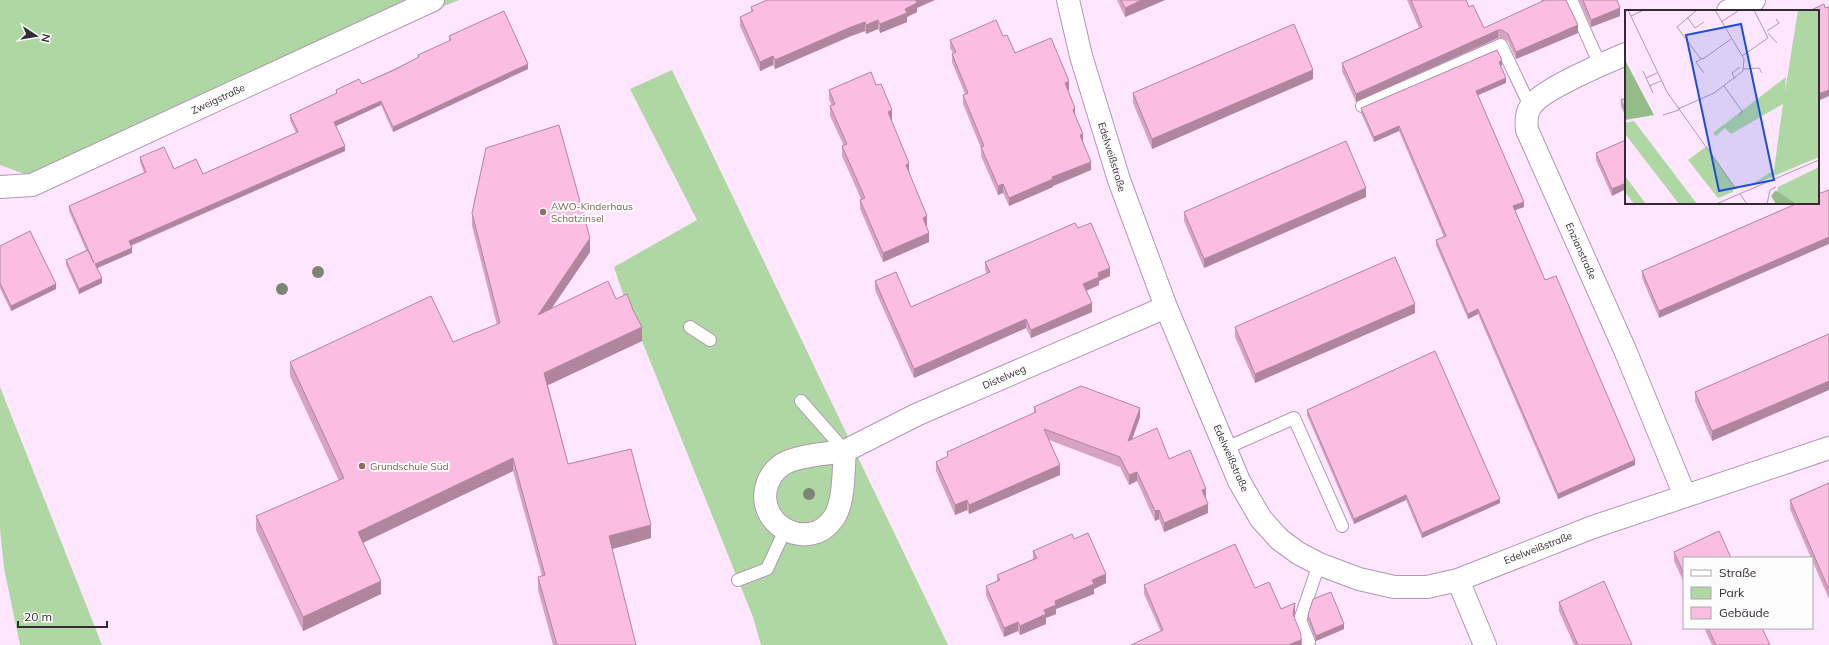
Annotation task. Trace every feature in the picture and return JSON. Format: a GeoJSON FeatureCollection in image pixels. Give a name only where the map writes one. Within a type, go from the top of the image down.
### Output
{"type":"FeatureCollection","features":[{"type":"Feature","properties":{"kind":"street","name":"Zweigstraße"},"geometry":{"type":"LineString","coordinates":[[0,187],[32,185],[433,0]]}},
{"type":"Feature","properties":{"kind":"street","name":"Edelweißstraße"},"geometry":{"type":"LineString","coordinates":[[1068,0],[1081,56],[1119,180],[1166,307],[1239,482],[1261,519],[1279,539],[1319,564],[1359,579],[1394,587],[1427,587],[1458,580],[1586,530],[1829,448]]}},
{"type":"Feature","properties":{"kind":"street"},"geometry":{"type":"LineString","coordinates":[[1730,10],[1754,0]]}},
{"type":"Feature","properties":{"kind":"street"},"geometry":{"type":"LineString","coordinates":[[1530,106],[1552,89],[1625,54]]}},
{"type":"Feature","properties":{"kind":"street","name":"Enzianstraße"},"geometry":{"type":"LineString","coordinates":[[1530,106],[1526,119],[1527,130],[1625,350],[1685,496]]}},
{"type":"Feature","properties":{"kind":"street","name":"Distelweg"},"geometry":{"type":"LineString","coordinates":[[845,451],[840,503],[833,520],[823,529],[811,534],[798,534],[785,530],[770,517],[765,505],[767,485],[773,473],[782,464],[793,459],[845,451],[916,415],[1166,307]]}},
{"type":"Feature","properties":{"kind":"street"},"geometry":{"type":"LineString","coordinates":[[1458,580],[1485,645]]}},
{"type":"Feature","properties":{"kind":"lane"},"geometry":{"type":"LineString","coordinates":[[1572,2],[1600,65]]}},
{"type":"Feature","properties":{"kind":"lane"},"geometry":{"type":"LineString","coordinates":[[1362,106],[1501,45],[1530,106]]}},
{"type":"Feature","properties":{"kind":"lane"},"geometry":{"type":"LineString","coordinates":[[690,327],[710,340]]}},
{"type":"Feature","properties":{"kind":"lane"},"geometry":{"type":"LineString","coordinates":[[801,401],[845,451]]}},
{"type":"Feature","properties":{"kind":"lane"},"geometry":{"type":"LineString","coordinates":[[1226,448],[1294,418],[1342,526]]}},
{"type":"Feature","properties":{"kind":"lane"},"geometry":{"type":"LineString","coordinates":[[738,580],[767,569],[785,530]]}},
{"type":"Feature","properties":{"kind":"lane"},"geometry":{"type":"LineString","coordinates":[[1308,645],[1309,642],[1300,620],[1319,564]]}},
{"type":"Feature","properties":{"kind":"green space"},"geometry":{"type":"Polygon","coordinates":[[[0,0],[459,0],[30,176],[0,165],[0,0]]]}},
{"type":"Feature","properties":{"kind":"green space"},"geometry":{"type":"Polygon","coordinates":[[[672,70],[948,645],[761,645],[753,617],[642,341],[633,324],[614,267],[697,220],[630,89],[672,70]]]}},
{"type":"Feature","properties":{"kind":"green space"},"geometry":{"type":"Polygon","coordinates":[[[0,387],[102,645],[20,645],[4,568],[0,529],[0,387]]]}},
{"type":"Feature","properties":{"kind":"building"},"geometry":{"type":"Polygon","coordinates":[[[767,0],[916,0],[917,3],[905,9],[907,13],[880,24],[878,20],[866,25],[865,22],[775,60],[773,56],[760,62],[740,17],[753,11],[751,7],[767,0]]]}},
{"type":"Feature","properties":{"kind":"building"},"geometry":{"type":"Polygon","coordinates":[[[1121,0],[1142,0],[1125,8],[1121,0]]]}},
{"type":"Feature","properties":{"kind":"building"},"geometry":{"type":"Polygon","coordinates":[[[1411,0],[1466,0],[1469,7],[1473,5],[1484,28],[1545,0],[1566,0],[1578,25],[1516,52],[1508,34],[1502,30],[1498,30],[1356,94],[1342,63],[1422,27],[1411,0]]]}},
{"type":"Feature","properties":{"kind":"building"},"geometry":{"type":"Polygon","coordinates":[[[1583,0],[1617,0],[1620,8],[1591,20],[1583,0]]]}},
{"type":"Feature","properties":{"kind":"building"},"geometry":{"type":"Polygon","coordinates":[[[1824,4],[1825,8],[1829,7],[1829,90],[1819,94],[1819,10],[1811,10],[1824,4]]]}},
{"type":"Feature","properties":{"kind":"building"},"geometry":{"type":"Polygon","coordinates":[[[504,11],[528,64],[393,127],[381,101],[334,122],[345,146],[129,241],[132,248],[95,264],[102,278],[79,289],[66,260],[88,250],[94,263],[69,206],[146,172],[140,157],[164,147],[174,169],[196,159],[203,174],[298,132],[290,115],[337,93],[336,90],[359,79],[362,84],[392,71],[419,57],[418,55],[451,40],[449,36],[504,11]]]}},
{"type":"Feature","properties":{"kind":"building"},"geometry":{"type":"Polygon","coordinates":[[[996,20],[1003,36],[1007,35],[1015,53],[1051,38],[1069,81],[1065,83],[1075,108],[1073,110],[1083,134],[1080,135],[1091,162],[1052,177],[1053,179],[1009,198],[1003,184],[998,186],[981,147],[984,146],[963,95],[968,93],[952,54],[956,52],[950,40],[996,20]]]}},
{"type":"Feature","properties":{"kind":"building"},"geometry":{"type":"Polygon","coordinates":[[[1294,24],[1313,70],[1152,139],[1133,93],[1294,24]]]}},
{"type":"Feature","properties":{"kind":"building"},"geometry":{"type":"Polygon","coordinates":[[[1497,50],[1502,60],[1499,62],[1506,78],[1476,91],[1524,202],[1513,206],[1545,280],[1556,276],[1635,460],[1558,494],[1478,309],[1468,314],[1436,240],[1446,236],[1399,126],[1374,137],[1361,108],[1497,50]]]}},
{"type":"Feature","properties":{"kind":"building"},"geometry":{"type":"Polygon","coordinates":[[[871,72],[876,85],[881,84],[892,110],[888,112],[909,163],[906,165],[927,216],[923,218],[929,233],[883,253],[860,200],[865,198],[842,146],[847,144],[830,106],[835,104],[829,90],[871,72]]]}},
{"type":"Feature","properties":{"kind":"building"},"geometry":{"type":"Polygon","coordinates":[[[1625,98],[1625,110],[1621,100],[1625,98]]]}},
{"type":"Feature","properties":{"kind":"building"},"geometry":{"type":"Polygon","coordinates":[[[559,125],[590,238],[538,315],[608,281],[616,299],[627,294],[642,327],[544,373],[568,464],[631,449],[651,525],[609,536],[636,645],[557,645],[538,577],[545,575],[513,458],[358,532],[381,581],[303,617],[256,516],[344,478],[290,362],[431,296],[453,342],[500,323],[472,213],[486,148],[559,125]]]}},
{"type":"Feature","properties":{"kind":"building"},"geometry":{"type":"Polygon","coordinates":[[[1625,140],[1625,183],[1612,189],[1596,153],[1625,140]]]}},
{"type":"Feature","properties":{"kind":"building"},"geometry":{"type":"Polygon","coordinates":[[[1346,141],[1366,188],[1204,259],[1184,212],[1346,141]]]}},
{"type":"Feature","properties":{"kind":"building"},"geometry":{"type":"Polygon","coordinates":[[[1829,190],[1829,237],[1659,311],[1642,271],[1796,204],[1819,204],[1819,194],[1829,190]]]}},
{"type":"Feature","properties":{"kind":"building"},"geometry":{"type":"Polygon","coordinates":[[[1075,223],[1078,228],[1091,223],[1110,268],[1098,273],[1099,277],[1083,284],[1092,303],[1031,330],[1026,319],[914,369],[875,281],[896,272],[911,307],[990,272],[985,262],[1075,223]]]}},
{"type":"Feature","properties":{"kind":"building"},"geometry":{"type":"Polygon","coordinates":[[[30,231],[56,284],[11,306],[0,283],[0,246],[30,231]]]}},
{"type":"Feature","properties":{"kind":"building"},"geometry":{"type":"Polygon","coordinates":[[[1395,257],[1415,304],[1255,374],[1235,327],[1395,257]]]}},
{"type":"Feature","properties":{"kind":"building"},"geometry":{"type":"Polygon","coordinates":[[[1829,334],[1829,381],[1712,431],[1695,392],[1829,334]]]}},
{"type":"Feature","properties":{"kind":"building"},"geometry":{"type":"Polygon","coordinates":[[[1435,351],[1500,499],[1422,533],[1406,495],[1354,519],[1307,410],[1435,351]]]}},
{"type":"Feature","properties":{"kind":"building"},"geometry":{"type":"Polygon","coordinates":[[[1081,386],[1140,408],[1128,441],[1157,428],[1169,459],[1190,450],[1206,489],[1202,490],[1208,504],[1164,523],[1159,510],[1155,511],[1137,472],[1129,475],[1120,457],[1044,429],[1060,465],[969,505],[967,500],[955,505],[936,462],[948,456],[947,452],[1036,412],[1034,407],[1081,386]]]}},
{"type":"Feature","properties":{"kind":"building"},"geometry":{"type":"Polygon","coordinates":[[[1829,483],[1829,590],[1790,500],[1829,483]]]}},
{"type":"Feature","properties":{"kind":"building"},"geometry":{"type":"Polygon","coordinates":[[[1719,531],[1731,557],[1683,557],[1683,572],[1674,552],[1719,531]]]}},
{"type":"Feature","properties":{"kind":"building"},"geometry":{"type":"Polygon","coordinates":[[[1088,533],[1106,574],[1092,580],[1094,584],[1055,601],[1056,605],[1044,610],[1046,614],[1020,626],[1018,622],[1004,628],[986,586],[1000,580],[997,575],[1037,558],[1033,551],[1072,534],[1074,539],[1088,533]]]}},
{"type":"Feature","properties":{"kind":"building"},"geometry":{"type":"Polygon","coordinates":[[[1235,544],[1255,588],[1269,582],[1281,609],[1295,603],[1293,614],[1301,634],[1301,640],[1288,645],[1131,645],[1163,630],[1144,585],[1235,544]]]}},
{"type":"Feature","properties":{"kind":"building"},"geometry":{"type":"Polygon","coordinates":[[[1604,581],[1632,645],[1578,645],[1559,602],[1604,581]]]}},
{"type":"Feature","properties":{"kind":"building"},"geometry":{"type":"Polygon","coordinates":[[[1331,592],[1344,624],[1316,636],[1308,615],[1313,599],[1331,592]]]}},
{"type":"Feature","properties":{"kind":"building"},"geometry":{"type":"Polygon","coordinates":[[[1708,629],[1762,629],[1770,645],[1716,645],[1708,629]]]}},
{"type":"Feature","properties":{"kind":"place","name":"AWO-Kinderhaus Schatzinsel"},"geometry":{"type":"Point","coordinates":[543,212]}},
{"type":"Feature","properties":{"kind":"place","name":"Grundschule Süd"},"geometry":{"type":"Point","coordinates":[362,466]}}]}
